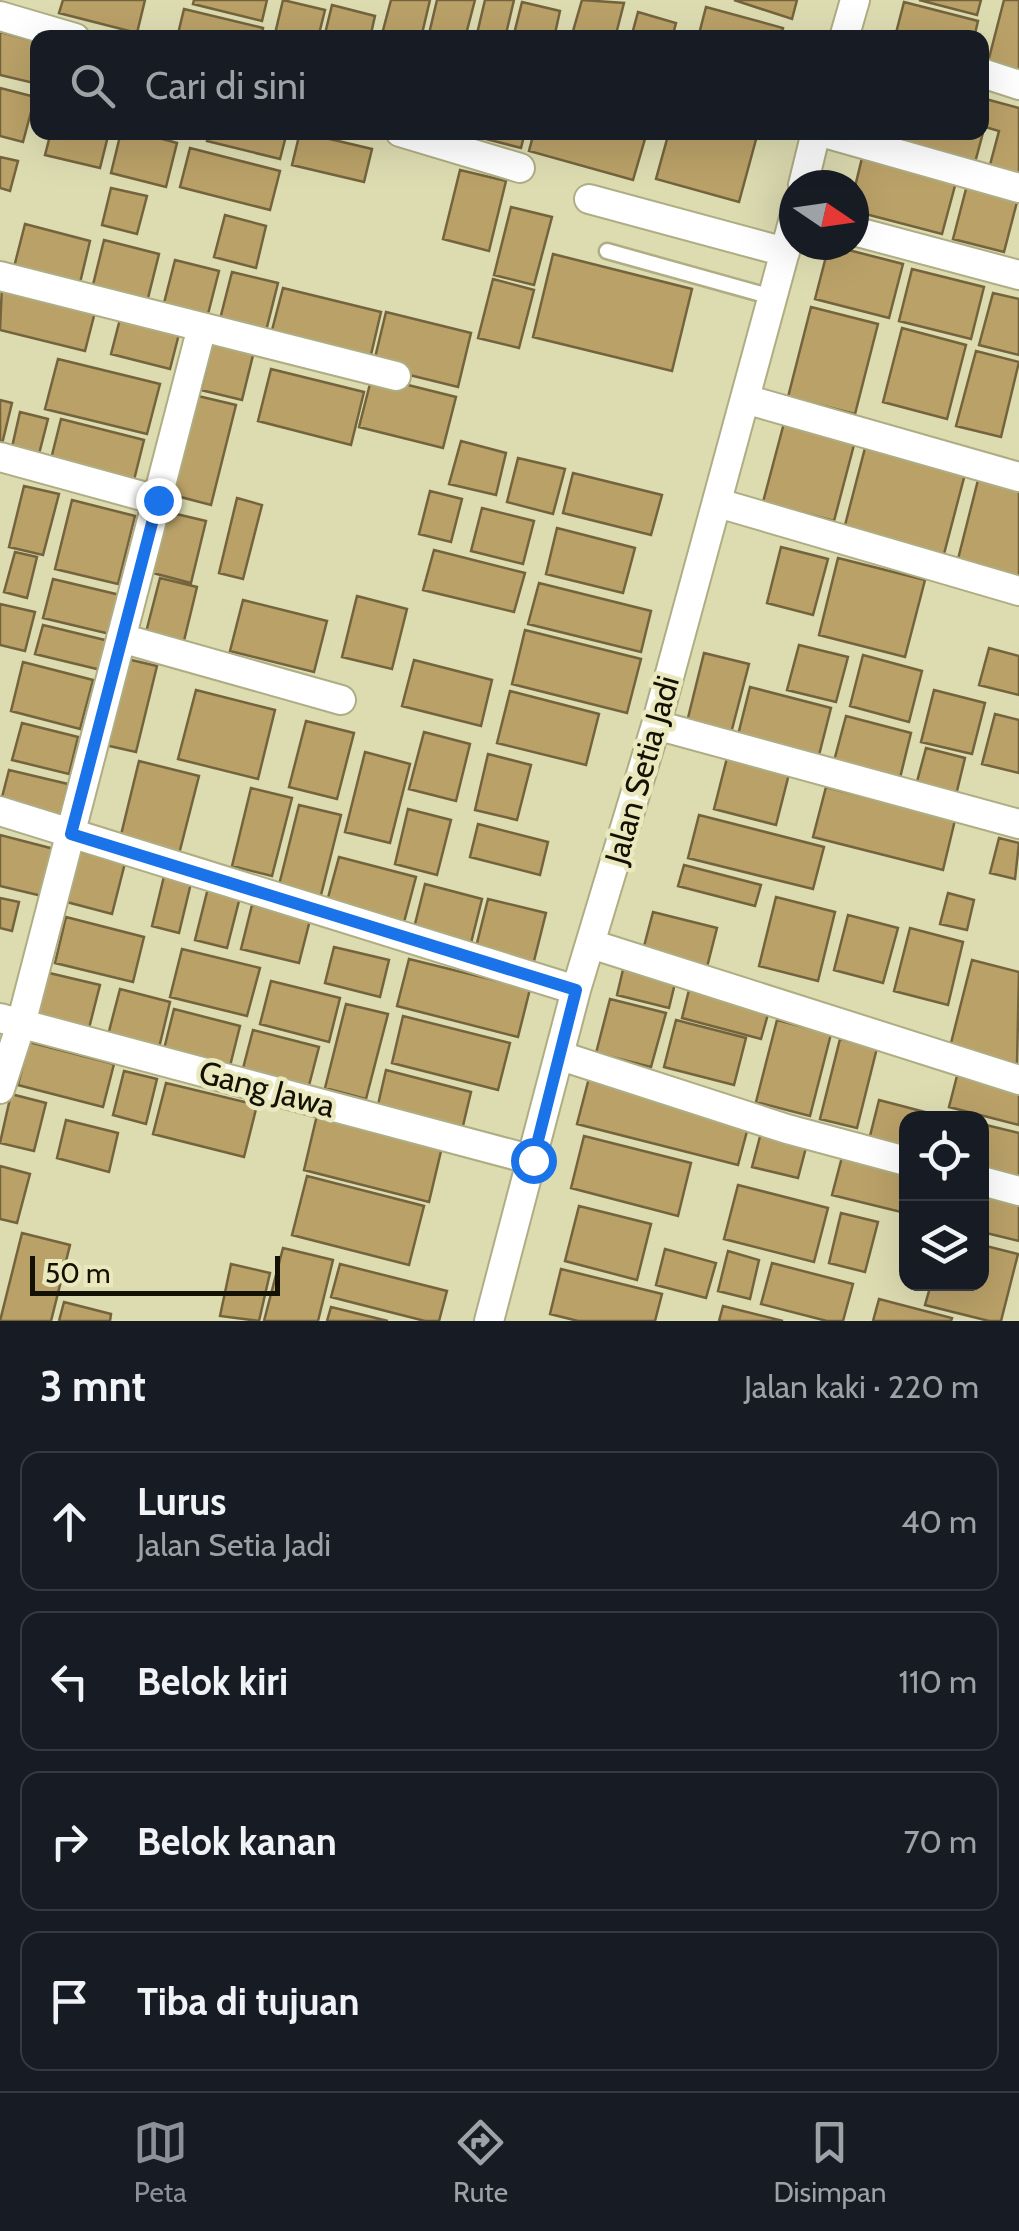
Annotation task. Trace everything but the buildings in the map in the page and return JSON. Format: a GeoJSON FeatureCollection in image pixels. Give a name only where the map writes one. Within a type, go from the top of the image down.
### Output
{"type":"FeatureCollection","features":[{"type":"Feature","properties":{"kind":"street"},"geometry":{"type":"LineString","coordinates":[[853,30],[856,0]]}},
{"type":"Feature","properties":{"kind":"street"},"geometry":{"type":"LineString","coordinates":[[0,16],[48,30]]}},
{"type":"Feature","properties":{"kind":"street"},"geometry":{"type":"LineString","coordinates":[[989,75],[1019,85]]}},
{"type":"Feature","properties":{"kind":"street"},"geometry":{"type":"LineString","coordinates":[[427,140],[520,168]]}},
{"type":"Feature","properties":{"kind":"street"},"geometry":{"type":"LineString","coordinates":[[807,170],[816,140]]}},
{"type":"Feature","properties":{"kind":"street"},"geometry":{"type":"LineString","coordinates":[[848,140],[1019,188]]}},
{"type":"Feature","properties":{"kind":"street"},"geometry":{"type":"LineString","coordinates":[[590,198],[779,250]]}},
{"type":"Feature","properties":{"kind":"street"},"geometry":{"type":"LineString","coordinates":[[869,235],[1019,274]]}},
{"type":"Feature","properties":{"kind":"street","name":"Jalan Setia Jadi"},"geometry":{"type":"LineString","coordinates":[[489,1321],[576,990],[656,724],[783,260]]}},
{"type":"Feature","properties":{"kind":"street"},"geometry":{"type":"LineString","coordinates":[[0,276],[396,376]]}},
{"type":"Feature","properties":{"kind":"street"},"geometry":{"type":"LineString","coordinates":[[0,1088],[11,1021],[71,834],[202,327]]}},
{"type":"Feature","properties":{"kind":"street"},"geometry":{"type":"LineString","coordinates":[[746,399],[1019,476]]}},
{"type":"Feature","properties":{"kind":"street"},"geometry":{"type":"LineString","coordinates":[[0,456],[158,500]]}},
{"type":"Feature","properties":{"kind":"street"},"geometry":{"type":"LineString","coordinates":[[718,503],[1019,590]]}},
{"type":"Feature","properties":{"kind":"street"},"geometry":{"type":"LineString","coordinates":[[122,638],[342,700]]}},
{"type":"Feature","properties":{"kind":"street"},"geometry":{"type":"LineString","coordinates":[[656,724],[1019,824]]}},
{"type":"Feature","properties":{"kind":"street"},"geometry":{"type":"LineString","coordinates":[[0,811],[576,990]]}},
{"type":"Feature","properties":{"kind":"street"},"geometry":{"type":"LineString","coordinates":[[592,944],[1019,1080]]}},
{"type":"Feature","properties":{"kind":"street","name":"Gang Jawa"},"geometry":{"type":"LineString","coordinates":[[11,1021],[533,1160]]}},
{"type":"Feature","properties":{"kind":"street"},"geometry":{"type":"LineString","coordinates":[[561,1056],[788,1129],[899,1158]]}},
{"type":"Feature","properties":{"kind":"street"},"geometry":{"type":"LineString","coordinates":[[989,1182],[1019,1190]]}},
{"type":"Feature","properties":{"kind":"lane"},"geometry":{"type":"LineString","coordinates":[[607,251],[772,297]]}},
{"type":"Feature","properties":{"kind":"route"},"geometry":{"type":"LineString","coordinates":[[158,500],[71,834],[576,990],[533,1160]]}}]}
